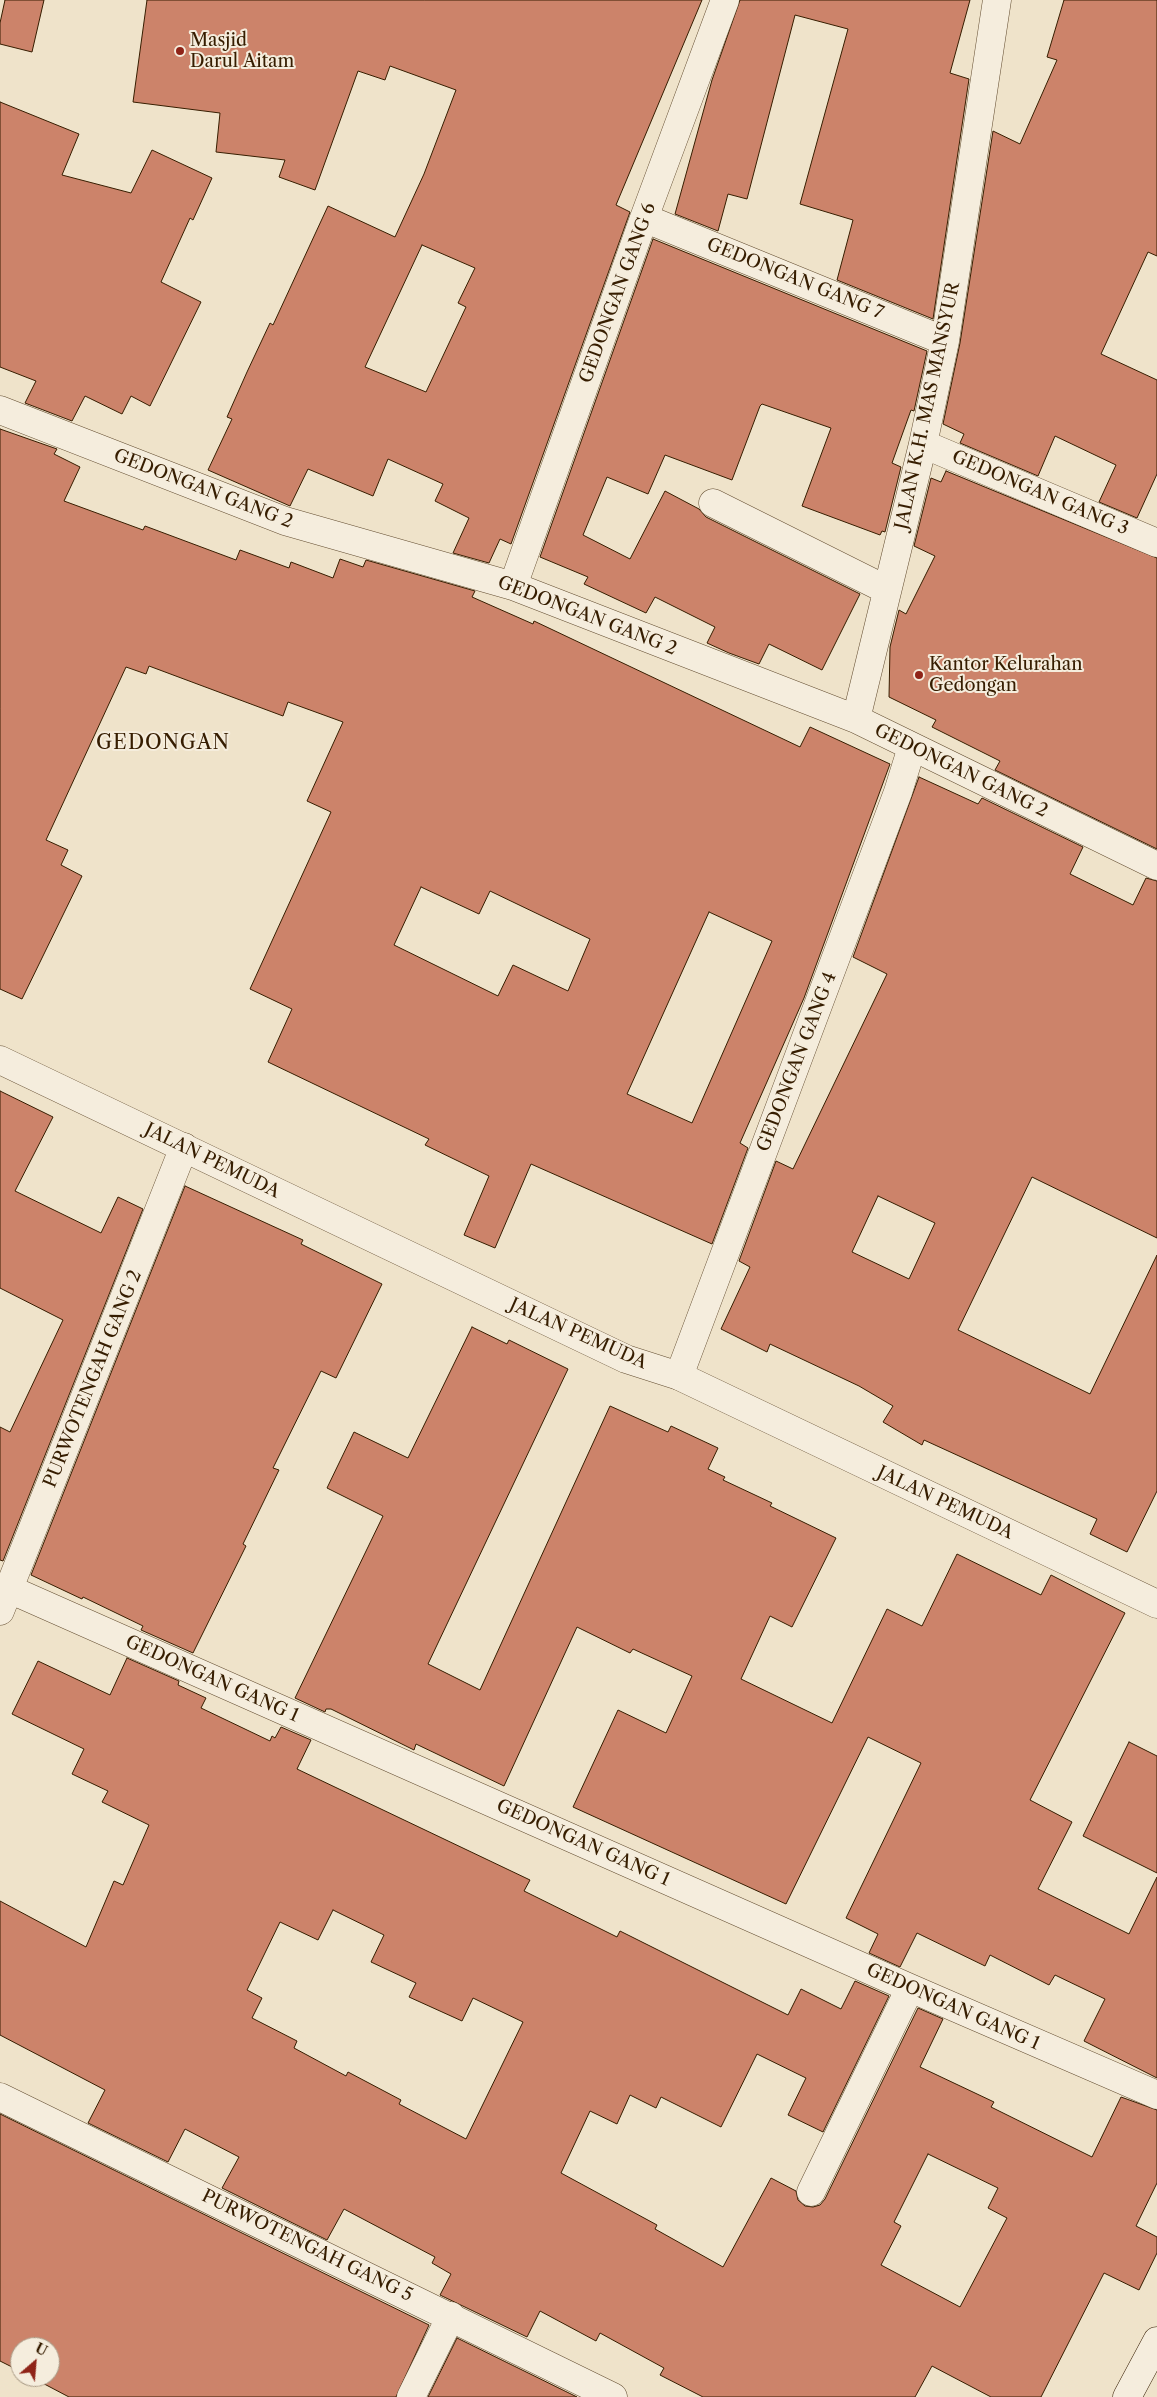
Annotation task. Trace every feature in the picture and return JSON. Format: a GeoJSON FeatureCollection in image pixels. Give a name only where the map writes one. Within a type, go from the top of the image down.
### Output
{"type":"FeatureCollection","features":[{"type":"Feature","properties":{"kind":"street","name":"GEDONGAN GANG 6"},"geometry":{"type":"LineString","coordinates":[[513,586],[644,218],[725,0]]}},
{"type":"Feature","properties":{"kind":"street","name":"JALAN K.H. MAS MANSYUR"},"geometry":{"type":"LineString","coordinates":[[856,719],[923,444],[945,341],[997,0]]}},
{"type":"Feature","properties":{"kind":"street","name":"GEDONGAN GANG 7"},"geometry":{"type":"LineString","coordinates":[[644,218],[945,341]]}},
{"type":"Feature","properties":{"kind":"street","name":"GEDONGAN GANG 2"},"geometry":{"type":"LineString","coordinates":[[0,410],[285,521],[513,586],[856,719],[1157,866]]}},
{"type":"Feature","properties":{"kind":"street","name":"GEDONGAN GANG 3"},"geometry":{"type":"LineString","coordinates":[[923,444],[1157,543]]}},
{"type":"Feature","properties":{"kind":"street"},"geometry":{"type":"LineString","coordinates":[[713,503],[887,590]]}},
{"type":"Feature","properties":{"kind":"street","name":"GEDONGAN GANG 4"},"geometry":{"type":"LineString","coordinates":[[679,1376],[898,792],[912,748]]}},
{"type":"Feature","properties":{"kind":"street","name":"JALAN PEMUDA"},"geometry":{"type":"LineString","coordinates":[[0,1060],[626,1359],[679,1376],[1157,1604]]}},
{"type":"Feature","properties":{"kind":"street","name":"PURWOTENGAH GANG 2"},"geometry":{"type":"LineString","coordinates":[[5,1600],[184,1147]]}},
{"type":"Feature","properties":{"kind":"street","name":"GEDONGAN GANG 1"},"geometry":{"type":"LineString","coordinates":[[5,1600],[1157,2095]]}},
{"type":"Feature","properties":{"kind":"street"},"geometry":{"type":"LineString","coordinates":[[811,2192],[910,1988]]}},
{"type":"Feature","properties":{"kind":"street","name":"PURWOTENGAH GANG 5"},"geometry":{"type":"LineString","coordinates":[[0,2097],[451,2316],[613,2397]]}},
{"type":"Feature","properties":{"kind":"street"},"geometry":{"type":"LineString","coordinates":[[412,2397],[451,2316]]}},
{"type":"Feature","properties":{"kind":"street"},"geometry":{"type":"LineString","coordinates":[[1127,2397],[1157,2341]]}},
{"type":"Feature","properties":{"kind":"building"},"geometry":{"type":"Polygon","coordinates":[[[5,0],[44,0],[32,52],[0,44],[0,23],[5,0]]]}},
{"type":"Feature","properties":{"kind":"building"},"geometry":{"type":"Polygon","coordinates":[[[147,0],[702,0],[616,205],[630,212],[511,544],[500,539],[489,563],[453,553],[469,518],[435,501],[443,484],[388,459],[373,496],[308,469],[290,506],[208,470],[232,419],[227,417],[247,372],[270,323],[273,325],[328,206],[395,237],[424,174],[456,90],[390,66],[385,80],[358,71],[315,190],[279,177],[285,160],[216,152],[220,113],[133,102],[147,0]],[[422,245],[365,367],[426,392],[466,307],[458,303],[475,268],[422,245]]]}},
{"type":"Feature","properties":{"kind":"building"},"geometry":{"type":"Polygon","coordinates":[[[740,0],[970,0],[950,73],[969,79],[933,319],[837,280],[853,220],[800,204],[848,29],[795,15],[747,199],[728,194],[718,231],[675,214],[712,80],[740,0]]]}},
{"type":"Feature","properties":{"kind":"building"},"geometry":{"type":"Polygon","coordinates":[[[1064,0],[1157,0],[1157,256],[1148,252],[1101,354],[1157,380],[1157,474],[1137,518],[1099,502],[1116,465],[1055,436],[1038,476],[960,443],[964,434],[943,424],[960,343],[993,131],[1020,144],[1057,60],[1047,57],[1064,0]]]}},
{"type":"Feature","properties":{"kind":"building"},"geometry":{"type":"Polygon","coordinates":[[[0,102],[79,134],[62,175],[131,193],[152,150],[212,178],[193,220],[190,218],[161,282],[201,302],[150,406],[131,396],[122,414],[85,396],[72,421],[25,403],[36,381],[0,367],[0,102]]]}},
{"type":"Feature","properties":{"kind":"building"},"geometry":{"type":"Polygon","coordinates":[[[653,239],[927,351],[914,411],[911,410],[892,463],[901,467],[885,532],[882,531],[880,535],[802,506],[831,428],[762,404],[732,480],[665,455],[648,494],[607,477],[583,535],[630,559],[665,491],[699,509],[706,517],[860,594],[822,670],[769,644],[759,664],[729,653],[707,643],[715,627],[655,597],[646,613],[584,584],[588,577],[540,557],[653,239]]]}},
{"type":"Feature","properties":{"kind":"building"},"geometry":{"type":"Polygon","coordinates":[[[0,429],[57,449],[54,454],[80,467],[64,501],[143,530],[145,526],[236,560],[240,550],[289,568],[291,562],[333,578],[340,559],[363,567],[366,560],[475,591],[472,597],[533,624],[534,621],[800,747],[810,727],[890,764],[804,998],[740,1143],[748,1148],[712,1244],[531,1164],[495,1248],[464,1235],[489,1176],[425,1145],[429,1139],[268,1062],[292,1009],[250,989],[331,812],[307,801],[343,722],[288,702],[283,716],[149,666],[146,674],[126,667],[46,840],[68,850],[61,865],[82,876],[22,999],[0,989],[0,429]],[[421,887],[394,945],[498,996],[513,965],[568,991],[590,939],[490,891],[479,914],[421,887]],[[709,912],[627,1094],[692,1123],[772,941],[709,912]]]}},
{"type":"Feature","properties":{"kind":"building"},"geometry":{"type":"Polygon","coordinates":[[[946,471],[1157,558],[1157,849],[995,770],[1000,761],[932,727],[936,720],[889,697],[890,647],[899,610],[906,614],[935,556],[914,546],[931,478],[941,482],[946,471]]]}},
{"type":"Feature","properties":{"kind":"building"},"geometry":{"type":"Polygon","coordinates":[[[919,777],[978,804],[982,798],[1083,847],[1070,874],[1133,905],[1146,878],[1157,881],[1157,1238],[1032,1177],[958,1330],[1090,1394],[1157,1255],[1157,1491],[1127,1552],[1090,1534],[1097,1519],[924,1440],[922,1445],[883,1422],[893,1406],[859,1386],[770,1344],[767,1352],[721,1329],[750,1267],[739,1261],[776,1161],[793,1169],[887,974],[853,957],[919,777]],[[878,1196],[852,1252],[909,1279],[935,1223],[878,1196]]]}},
{"type":"Feature","properties":{"kind":"building"},"geometry":{"type":"Polygon","coordinates":[[[0,1091],[53,1117],[15,1191],[101,1233],[118,1197],[143,1209],[3,1561],[0,1560],[0,1427],[10,1432],[63,1320],[0,1288],[0,1091]]]}},
{"type":"Feature","properties":{"kind":"building"},"geometry":{"type":"Polygon","coordinates":[[[185,1186],[303,1240],[301,1244],[382,1284],[336,1378],[321,1371],[273,1468],[279,1470],[243,1544],[246,1546],[193,1653],[141,1630],[143,1626],[83,1597],[82,1599],[31,1575],[185,1186]]]}},
{"type":"Feature","properties":{"kind":"building"},"geometry":{"type":"Polygon","coordinates":[[[472,1327],[507,1344],[509,1340],[568,1369],[428,1664],[480,1690],[610,1406],[668,1432],[671,1426],[718,1448],[708,1469],[725,1477],[723,1480],[772,1503],[770,1506],[836,1538],[792,1627],[770,1616],[741,1679],[832,1723],[887,1609],[922,1626],[957,1554],[1041,1595],[1051,1575],[1125,1613],[1030,1800],[1072,1822],[1038,1889],[1129,1934],[1157,1877],[1157,2078],[1084,2041],[1105,1999],[1055,1975],[1049,1985],[990,1955],[985,1966],[917,1933],[900,1967],[869,1953],[878,1934],[846,1918],[921,1763],[868,1737],[786,1904],[573,1807],[618,1710],[666,1733],[692,1676],[633,1649],[630,1653],[577,1627],[504,1786],[416,1744],[414,1750],[331,1709],[326,1709],[325,1712],[295,1698],[383,1516],[327,1488],[354,1432],[408,1458],[472,1327]]]}},
{"type":"Feature","properties":{"kind":"building"},"geometry":{"type":"Polygon","coordinates":[[[127,1658],[179,1681],[178,1685],[206,1698],[201,1708],[270,1741],[272,1736],[275,1738],[281,1727],[311,1740],[297,1769],[530,1880],[524,1891],[617,1937],[620,1931],[788,2015],[801,1989],[841,2009],[855,1981],[889,1996],[823,2132],[788,2115],[806,2078],[757,2054],[721,2127],[661,2097],[656,2108],[630,2095],[617,2124],[590,2111],[561,2173],[657,2225],[655,2229],[723,2267],[771,2178],[796,2191],[798,2200],[805,2206],[813,2207],[820,2205],[825,2199],[918,2008],[943,2019],[920,2067],[994,2102],[991,2107],[1092,2157],[1121,2097],[1157,2110],[1157,2183],[1136,2226],[1157,2237],[1157,2253],[1139,2290],[1104,2273],[1041,2397],[991,2397],[932,2366],[915,2397],[703,2397],[660,2375],[664,2368],[600,2333],[596,2341],[540,2311],[527,2337],[440,2295],[451,2274],[432,2263],[435,2257],[344,2209],[327,2240],[222,2188],[239,2157],[185,2129],[168,2162],[88,2123],[105,2090],[0,2035],[0,1901],[86,1947],[114,1881],[123,1885],[149,1825],[102,1802],[108,1791],[72,1774],[84,1749],[12,1714],[38,1661],[110,1695],[127,1658]],[[333,1910],[318,1940],[280,1922],[247,1990],[262,1998],[252,2018],[297,2041],[294,2048],[346,2076],[348,2072],[401,2100],[399,2104],[466,2139],[523,2022],[473,1998],[462,2021],[409,1997],[416,1983],[371,1962],[384,1935],[333,1910]],[[928,2154],[894,2222],[901,2226],[881,2265],[960,2307],[1007,2218],[988,2208],[998,2188],[928,2154]]]}},
{"type":"Feature","properties":{"kind":"building"},"geometry":{"type":"Polygon","coordinates":[[[1129,1742],[1157,1756],[1157,1873],[1083,1836],[1129,1742]]]}},
{"type":"Feature","properties":{"kind":"building"},"geometry":{"type":"Polygon","coordinates":[[[0,2114],[429,2325],[396,2397],[69,2397],[50,2387],[60,2387],[60,2337],[10,2337],[10,2366],[0,2361],[0,2114]]]}},
{"type":"Feature","properties":{"kind":"building"},"geometry":{"type":"Polygon","coordinates":[[[457,2338],[577,2397],[428,2397],[457,2338]]]}},
{"type":"Feature","properties":{"kind":"place","name":"Masjid Darul Aitam"},"geometry":{"type":"Point","coordinates":[180,51]}},
{"type":"Feature","properties":{"kind":"place","name":"Kantor Kelurahan Gedongan"},"geometry":{"type":"Point","coordinates":[919,675]}},
{"type":"Feature","properties":{"kind":"district","name":"GEDONGAN"},"geometry":{"type":"Point","coordinates":[163,743]}}]}
